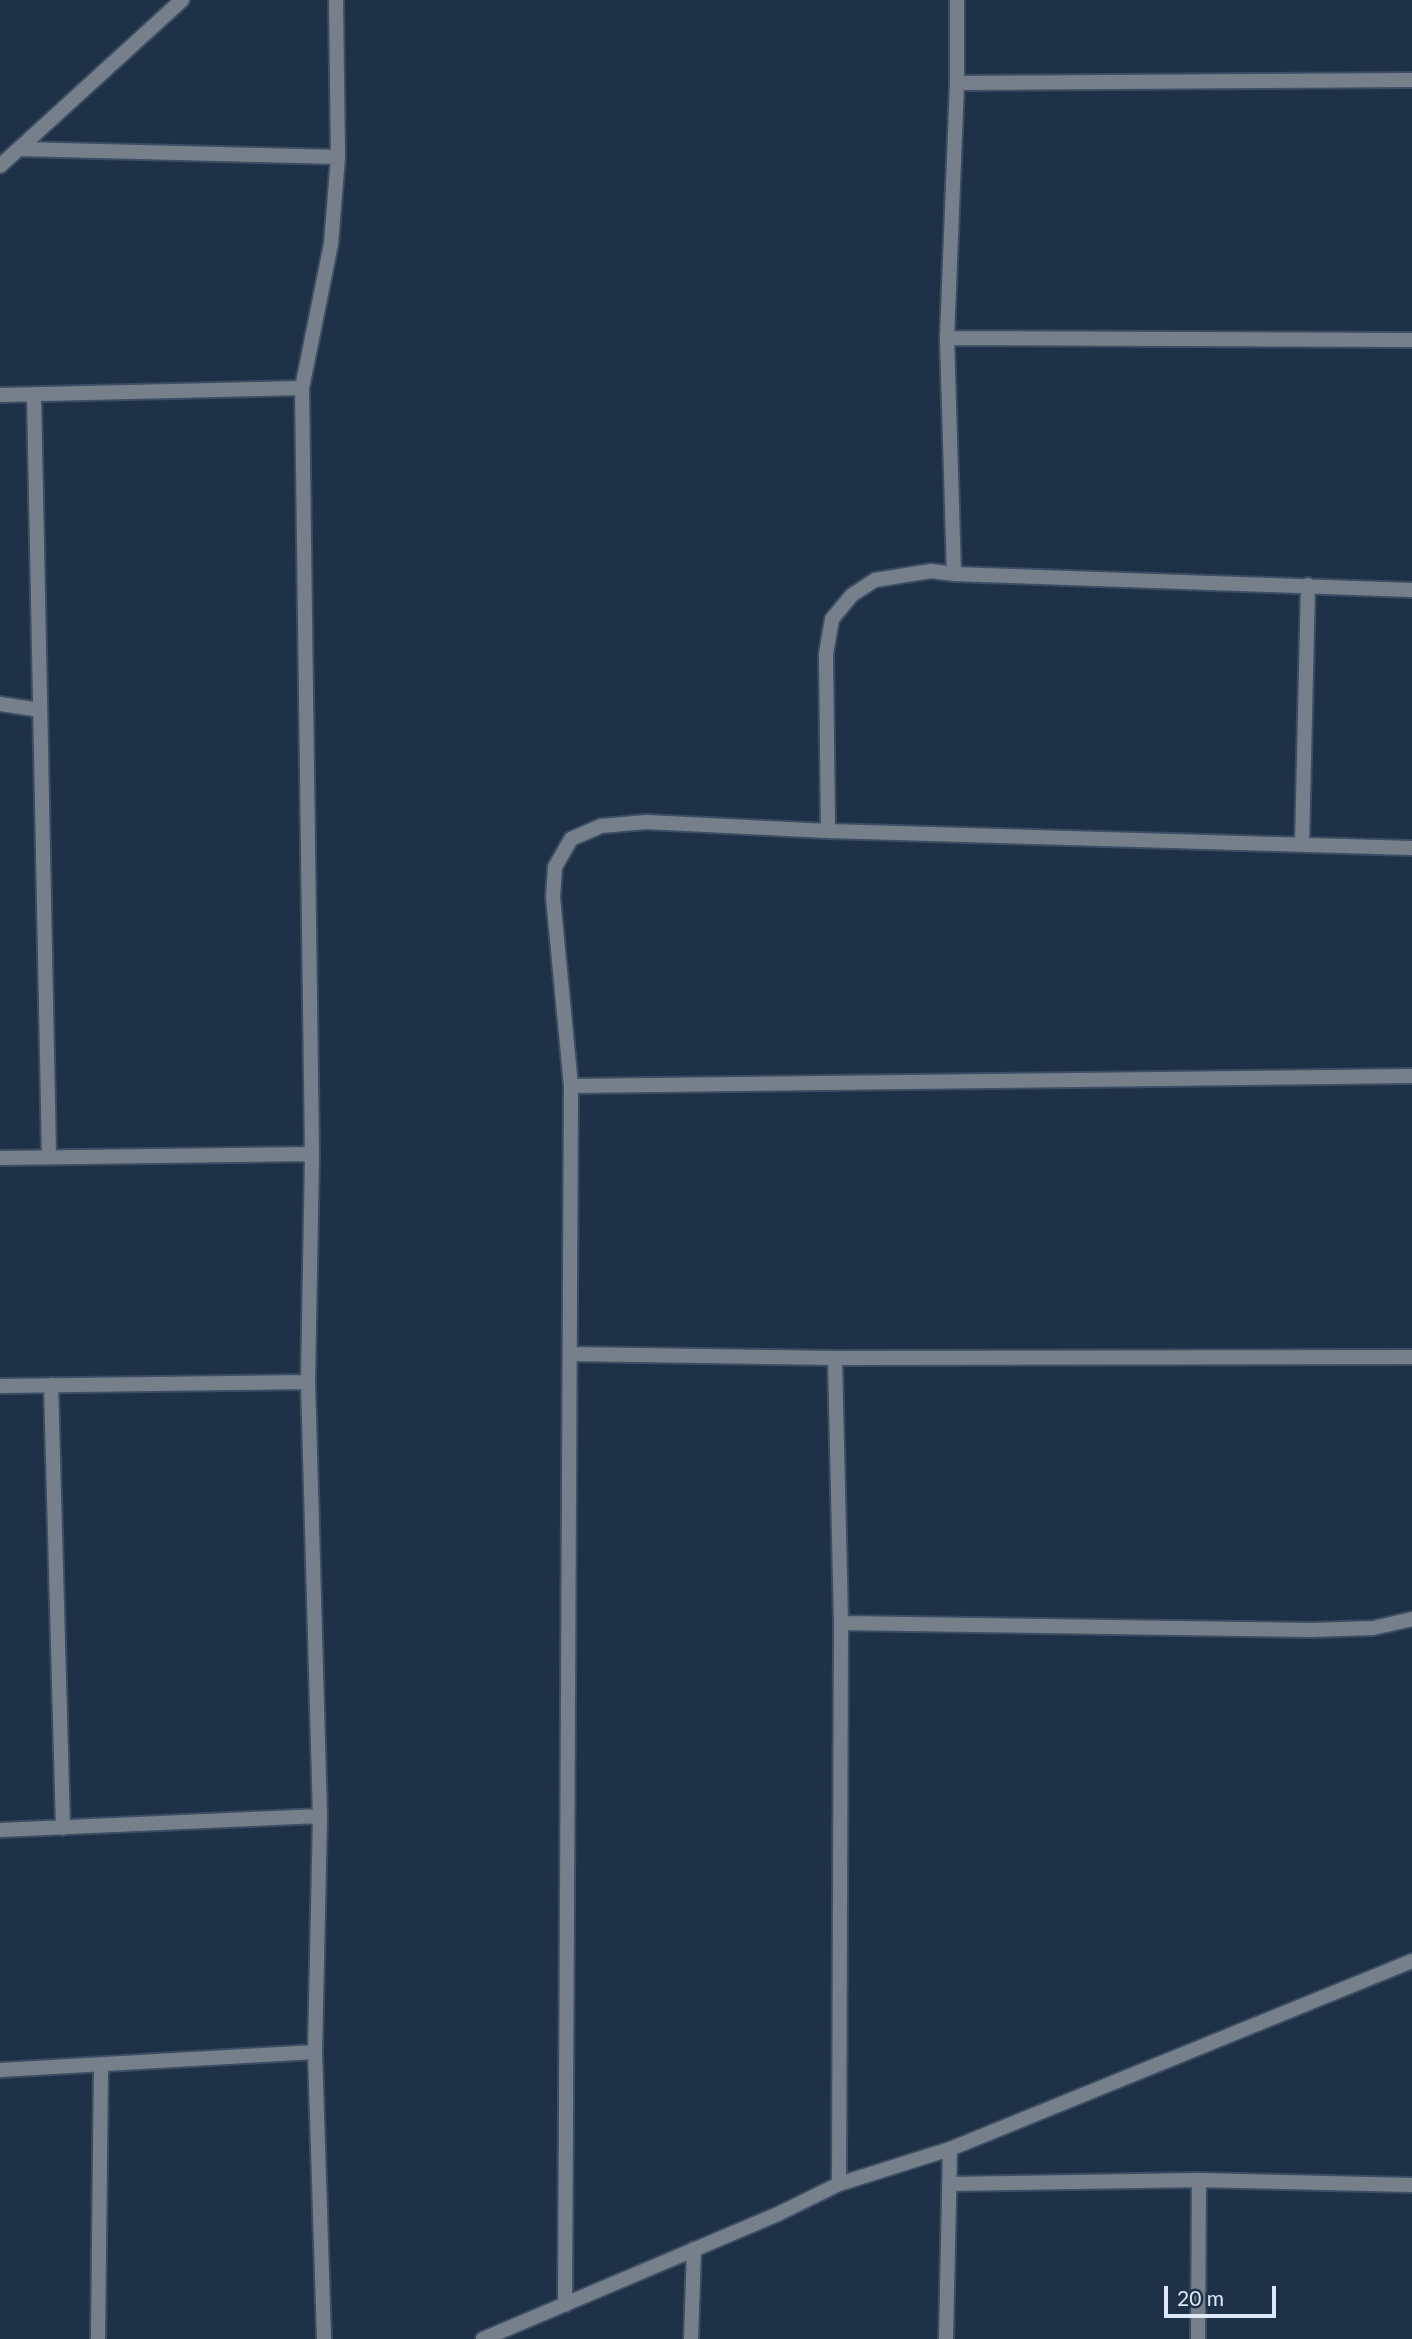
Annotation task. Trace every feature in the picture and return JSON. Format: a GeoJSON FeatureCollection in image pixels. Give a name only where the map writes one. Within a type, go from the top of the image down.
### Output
{"type":"FeatureCollection","features":[{"type":"Feature","properties":{"kind":"street"},"geometry":{"type":"LineString","coordinates":[[0,166],[182,0]]}},
{"type":"Feature","properties":{"kind":"street"},"geometry":{"type":"LineString","coordinates":[[324,2339],[315,2052],[320,1816],[308,1382],[312,1154],[302,388],[331,244],[338,157],[336,0]]}},
{"type":"Feature","properties":{"kind":"street"},"geometry":{"type":"LineString","coordinates":[[954,574],[947,338],[957,83],[957,0]]}},
{"type":"Feature","properties":{"kind":"street"},"geometry":{"type":"LineString","coordinates":[[957,83],[1412,80]]}},
{"type":"Feature","properties":{"kind":"street"},"geometry":{"type":"LineString","coordinates":[[19,149],[338,157]]}},
{"type":"Feature","properties":{"kind":"street"},"geometry":{"type":"LineString","coordinates":[[947,338],[1412,340]]}},
{"type":"Feature","properties":{"kind":"street"},"geometry":{"type":"LineString","coordinates":[[0,395],[302,388]]}},
{"type":"Feature","properties":{"kind":"street"},"geometry":{"type":"LineString","coordinates":[[34,394],[49,1157]]}},
{"type":"Feature","properties":{"kind":"street"},"geometry":{"type":"LineString","coordinates":[[828,831],[826,654],[832,619],[852,595],[875,580],[930,570],[954,574],[1412,590]]}},
{"type":"Feature","properties":{"kind":"street"},"geometry":{"type":"LineString","coordinates":[[1302,844],[1308,585]]}},
{"type":"Feature","properties":{"kind":"street"},"geometry":{"type":"LineString","coordinates":[[0,704],[40,710]]}},
{"type":"Feature","properties":{"kind":"street"},"geometry":{"type":"LineString","coordinates":[[565,2305],[571,1086],[553,897],[555,867],[571,839],[601,827],[646,821],[828,831],[1412,848]]}},
{"type":"Feature","properties":{"kind":"street"},"geometry":{"type":"LineString","coordinates":[[571,1086],[1412,1076]]}},
{"type":"Feature","properties":{"kind":"street"},"geometry":{"type":"LineString","coordinates":[[0,1158],[312,1154]]}},
{"type":"Feature","properties":{"kind":"street"},"geometry":{"type":"LineString","coordinates":[[570,1354],[835,1358],[1412,1357]]}},
{"type":"Feature","properties":{"kind":"street"},"geometry":{"type":"LineString","coordinates":[[835,1358],[841,1623],[839,2185]]}},
{"type":"Feature","properties":{"kind":"street"},"geometry":{"type":"LineString","coordinates":[[0,1386],[308,1382]]}},
{"type":"Feature","properties":{"kind":"street"},"geometry":{"type":"LineString","coordinates":[[51,1385],[63,1828]]}},
{"type":"Feature","properties":{"kind":"street"},"geometry":{"type":"LineString","coordinates":[[841,1623],[1311,1630],[1373,1628],[1412,1619]]}},
{"type":"Feature","properties":{"kind":"street"},"geometry":{"type":"LineString","coordinates":[[0,1830],[320,1816]]}},
{"type":"Feature","properties":{"kind":"street"},"geometry":{"type":"LineString","coordinates":[[483,2339],[778,2214],[839,2185],[950,2149],[1412,1961]]}},
{"type":"Feature","properties":{"kind":"street"},"geometry":{"type":"LineString","coordinates":[[0,2070],[315,2052]]}},
{"type":"Feature","properties":{"kind":"street"},"geometry":{"type":"LineString","coordinates":[[98,2339],[101,2066]]}},
{"type":"Feature","properties":{"kind":"street"},"geometry":{"type":"LineString","coordinates":[[946,2339],[950,2149]]}},
{"type":"Feature","properties":{"kind":"street"},"geometry":{"type":"LineString","coordinates":[[949,2185],[1199,2180],[1412,2185]]}},
{"type":"Feature","properties":{"kind":"street"},"geometry":{"type":"LineString","coordinates":[[1198,2339],[1199,2180]]}},
{"type":"Feature","properties":{"kind":"street"},"geometry":{"type":"LineString","coordinates":[[691,2339],[694,2249]]}}]}
